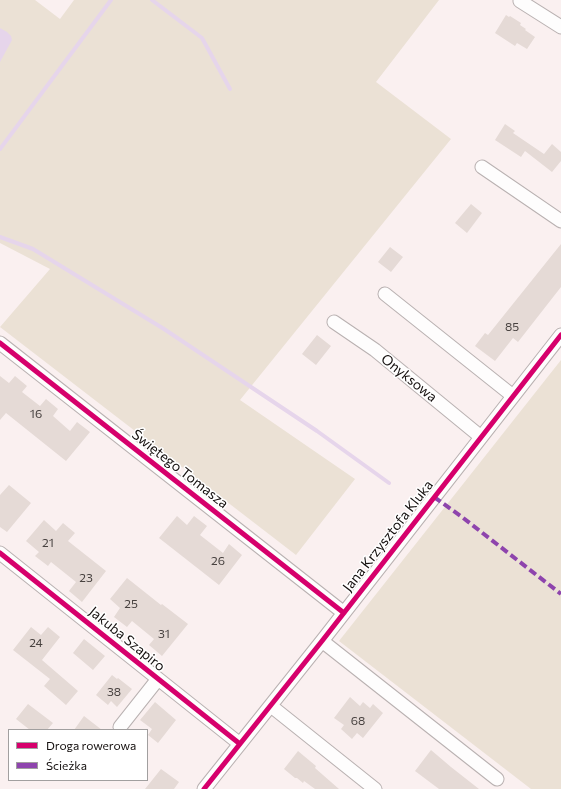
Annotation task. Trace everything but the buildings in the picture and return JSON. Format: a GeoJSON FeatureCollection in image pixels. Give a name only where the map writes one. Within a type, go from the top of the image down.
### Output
{"type":"FeatureCollection","features":[{"type":"Feature","properties":{"kind":"street"},"geometry":{"type":"LineString","coordinates":[[520,1],[561,27]]}},
{"type":"Feature","properties":{"kind":"street"},"geometry":{"type":"LineString","coordinates":[[482,167],[561,221]]}},
{"type":"Feature","properties":{"kind":"street"},"geometry":{"type":"LineString","coordinates":[[385,294],[514,396]]}},
{"type":"Feature","properties":{"kind":"street","name":"Onyksowa"},"geometry":{"type":"LineString","coordinates":[[334,322],[375,350],[481,437]]}},
{"type":"Feature","properties":{"kind":"street","name":"Jana Krzysztofa Kluka"},"geometry":{"type":"LineString","coordinates":[[204,789],[271,706],[561,335]]}},
{"type":"Feature","properties":{"kind":"street","name":"Świętego Tomasza"},"geometry":{"type":"LineString","coordinates":[[0,343],[344,613]]}},
{"type":"Feature","properties":{"kind":"street","name":"Jakuba Szapiro"},"geometry":{"type":"LineString","coordinates":[[0,553],[240,744]]}},
{"type":"Feature","properties":{"kind":"street"},"geometry":{"type":"LineString","coordinates":[[322,641],[497,779]]}},
{"type":"Feature","properties":{"kind":"street"},"geometry":{"type":"LineString","coordinates":[[120,727],[158,680]]}},
{"type":"Feature","properties":{"kind":"street"},"geometry":{"type":"LineString","coordinates":[[271,706],[375,789]]}},
{"type":"Feature","properties":{"kind":"shaded area"},"geometry":{"type":"Polygon","coordinates":[[[0,0],[35,0],[60,19],[74,0],[439,0],[376,82],[451,139],[240,400],[355,479],[296,555],[0,327],[50,269],[0,243],[0,0]]]}},
{"type":"Feature","properties":{"kind":"shaded area"},"geometry":{"type":"Polygon","coordinates":[[[0,28],[11,36],[12,40],[0,62],[0,28]]]}},
{"type":"Feature","properties":{"kind":"shaded area"},"geometry":{"type":"Polygon","coordinates":[[[561,360],[561,789],[531,789],[339,641],[561,360]]]}},
{"type":"Feature","properties":{"kind":"waterway"},"geometry":{"type":"LineString","coordinates":[[0,149],[111,0]]}},
{"type":"Feature","properties":{"kind":"waterway"},"geometry":{"type":"LineString","coordinates":[[152,0],[202,38],[230,89]]}},
{"type":"Feature","properties":{"kind":"waterway"},"geometry":{"type":"LineString","coordinates":[[0,237],[33,249],[164,329],[317,431],[389,483]]}},
{"type":"Feature","properties":{"kind":"marked path"},"geometry":{"type":"LineString","coordinates":[[434,497],[561,594]]}},
{"type":"Feature","properties":{"kind":"cycle path"},"geometry":{"type":"LineString","coordinates":[[204,789],[322,641],[561,335]]}},
{"type":"Feature","properties":{"kind":"cycle path"},"geometry":{"type":"LineString","coordinates":[[0,343],[344,613]]}},
{"type":"Feature","properties":{"kind":"cycle path"},"geometry":{"type":"LineString","coordinates":[[0,553],[240,744]]}}]}
